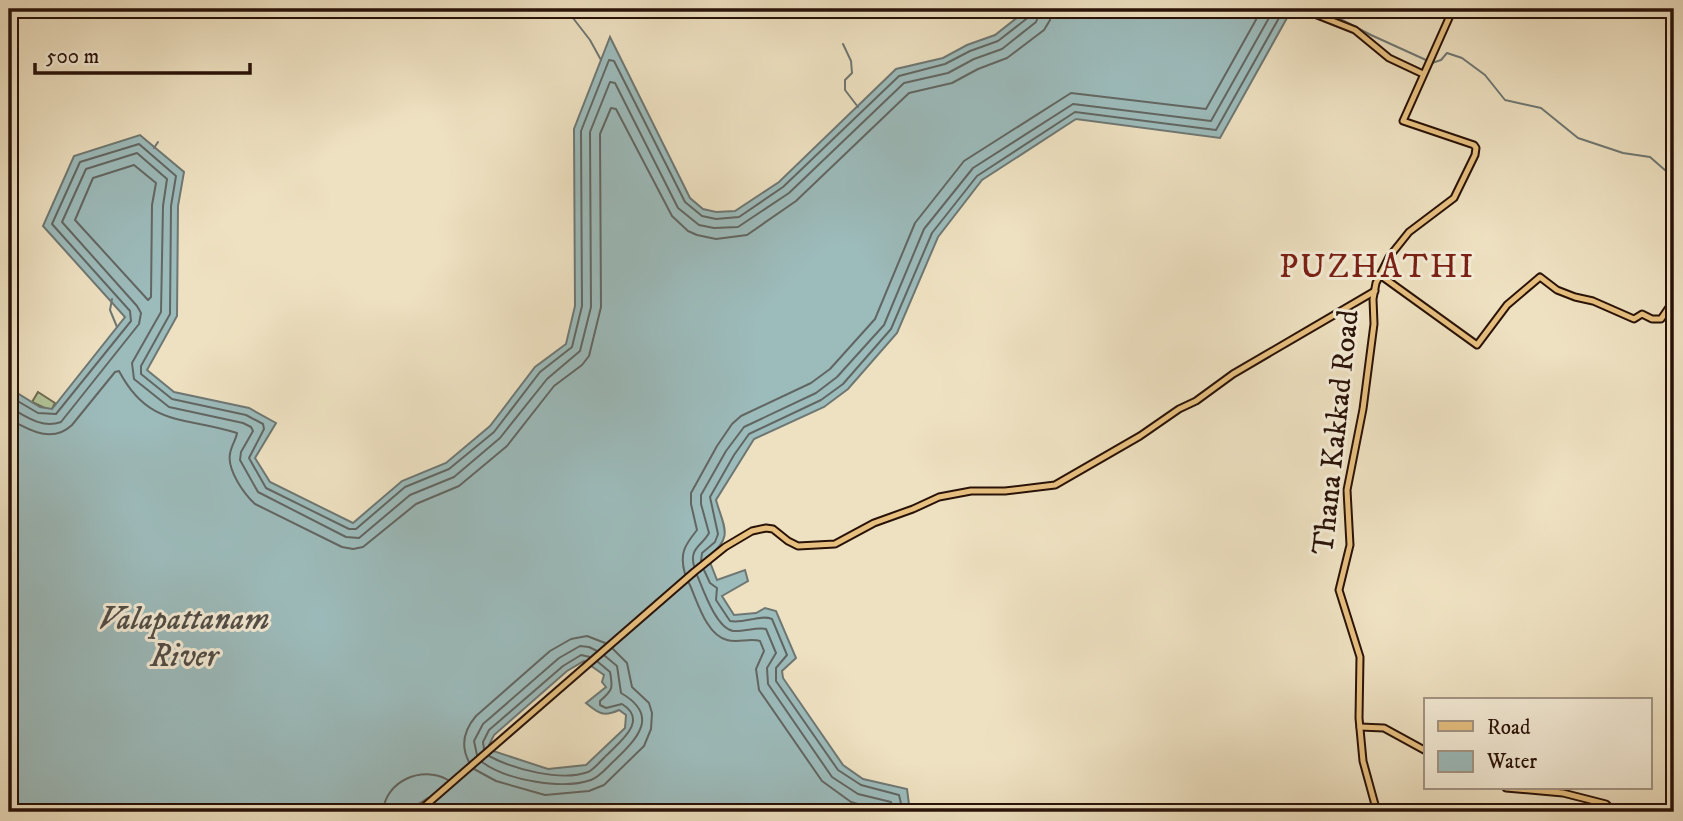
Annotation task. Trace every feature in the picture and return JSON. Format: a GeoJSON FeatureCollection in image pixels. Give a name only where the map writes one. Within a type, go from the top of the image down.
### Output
{"type":"FeatureCollection","features":[{"type":"Feature","properties":{"kind":"main road"},"geometry":{"type":"LineString","coordinates":[[1302,9],[1355,30],[1389,58],[1423,74]]}},
{"type":"Feature","properties":{"kind":"main road","name":"Thana Kakkad Road"},"geometry":{"type":"LineString","coordinates":[[1377,812],[1363,761],[1360,657],[1339,590],[1350,545],[1347,490],[1363,410],[1374,324],[1375,291],[1380,275],[1403,238],[1454,198],[1475,155],[1474,145],[1403,121],[1453,9]]}},
{"type":"Feature","properties":{"kind":"main road"},"geometry":{"type":"LineString","coordinates":[[1380,275],[1476,345],[1507,305],[1539,277],[1557,290],[1593,301],[1634,319],[1642,314],[1652,320],[1661,319],[1674,300]]}},
{"type":"Feature","properties":{"kind":"main road"},"geometry":{"type":"LineString","coordinates":[[418,812],[694,572],[725,547],[752,531],[773,529],[798,546],[835,544],[874,523],[939,497],[971,491],[1052,486],[1140,436],[1233,374],[1375,291]]}},
{"type":"Feature","properties":{"kind":"main road"},"geometry":{"type":"LineString","coordinates":[[1360,727],[1384,729],[1424,750]]}},
{"type":"Feature","properties":{"kind":"main road"},"geometry":{"type":"LineString","coordinates":[[1529,790],[1563,793],[1606,804],[1614,812]]}},
{"type":"Feature","properties":{"kind":"green space"},"geometry":{"type":"Polygon","coordinates":[[[38,392],[55,403],[51,411],[32,402],[38,392]]]}},
{"type":"Feature","properties":{"kind":"water","name":"Valapattanam River"},"geometry":{"type":"Polygon","coordinates":[[[1028,9],[1292,9],[1220,138],[1076,119],[982,180],[938,237],[897,333],[848,389],[824,407],[754,439],[716,500],[725,532],[721,544],[708,557],[717,580],[745,570],[748,581],[722,596],[734,615],[756,613],[765,608],[776,611],[796,658],[782,671],[783,678],[843,765],[863,779],[907,789],[910,812],[431,812],[435,808],[434,801],[428,798],[406,812],[9,812],[9,388],[40,407],[52,409],[125,317],[43,226],[74,156],[140,135],[184,172],[178,206],[177,316],[147,370],[174,392],[249,408],[276,423],[255,458],[270,482],[353,523],[402,481],[446,463],[490,426],[535,367],[566,344],[575,306],[574,129],[610,37],[690,198],[703,209],[716,212],[735,211],[779,182],[896,69],[943,58],[967,45],[995,35],[1028,9]],[[584,661],[567,671],[494,735],[489,745],[493,751],[548,769],[586,765],[625,728],[626,715],[619,710],[602,713],[586,703],[606,687],[602,682],[604,675],[584,661]]]}},
{"type":"Feature","properties":{"kind":"waterway"},"geometry":{"type":"LineString","coordinates":[[566,9],[590,40],[601,60]]}},
{"type":"Feature","properties":{"kind":"waterway"},"geometry":{"type":"LineString","coordinates":[[1321,9],[1426,60]]}},
{"type":"Feature","properties":{"kind":"waterway"},"geometry":{"type":"LineString","coordinates":[[843,44],[851,61],[852,73],[845,80],[845,90],[858,107]]}},
{"type":"Feature","properties":{"kind":"waterway"},"geometry":{"type":"LineString","coordinates":[[1432,63],[1441,60],[1447,53],[1462,58],[1485,75],[1505,100],[1541,108],[1578,138],[1623,153],[1650,157],[1674,178]]}},
{"type":"Feature","properties":{"kind":"waterway"},"geometry":{"type":"LineString","coordinates":[[154,148],[158,142]]}},
{"type":"Feature","properties":{"kind":"waterway"},"geometry":{"type":"LineString","coordinates":[[112,299],[110,310],[117,327]]}},
{"type":"Feature","properties":{"kind":"district","name":"PUZHATHI"},"geometry":{"type":"Point","coordinates":[1377,265]}}]}
